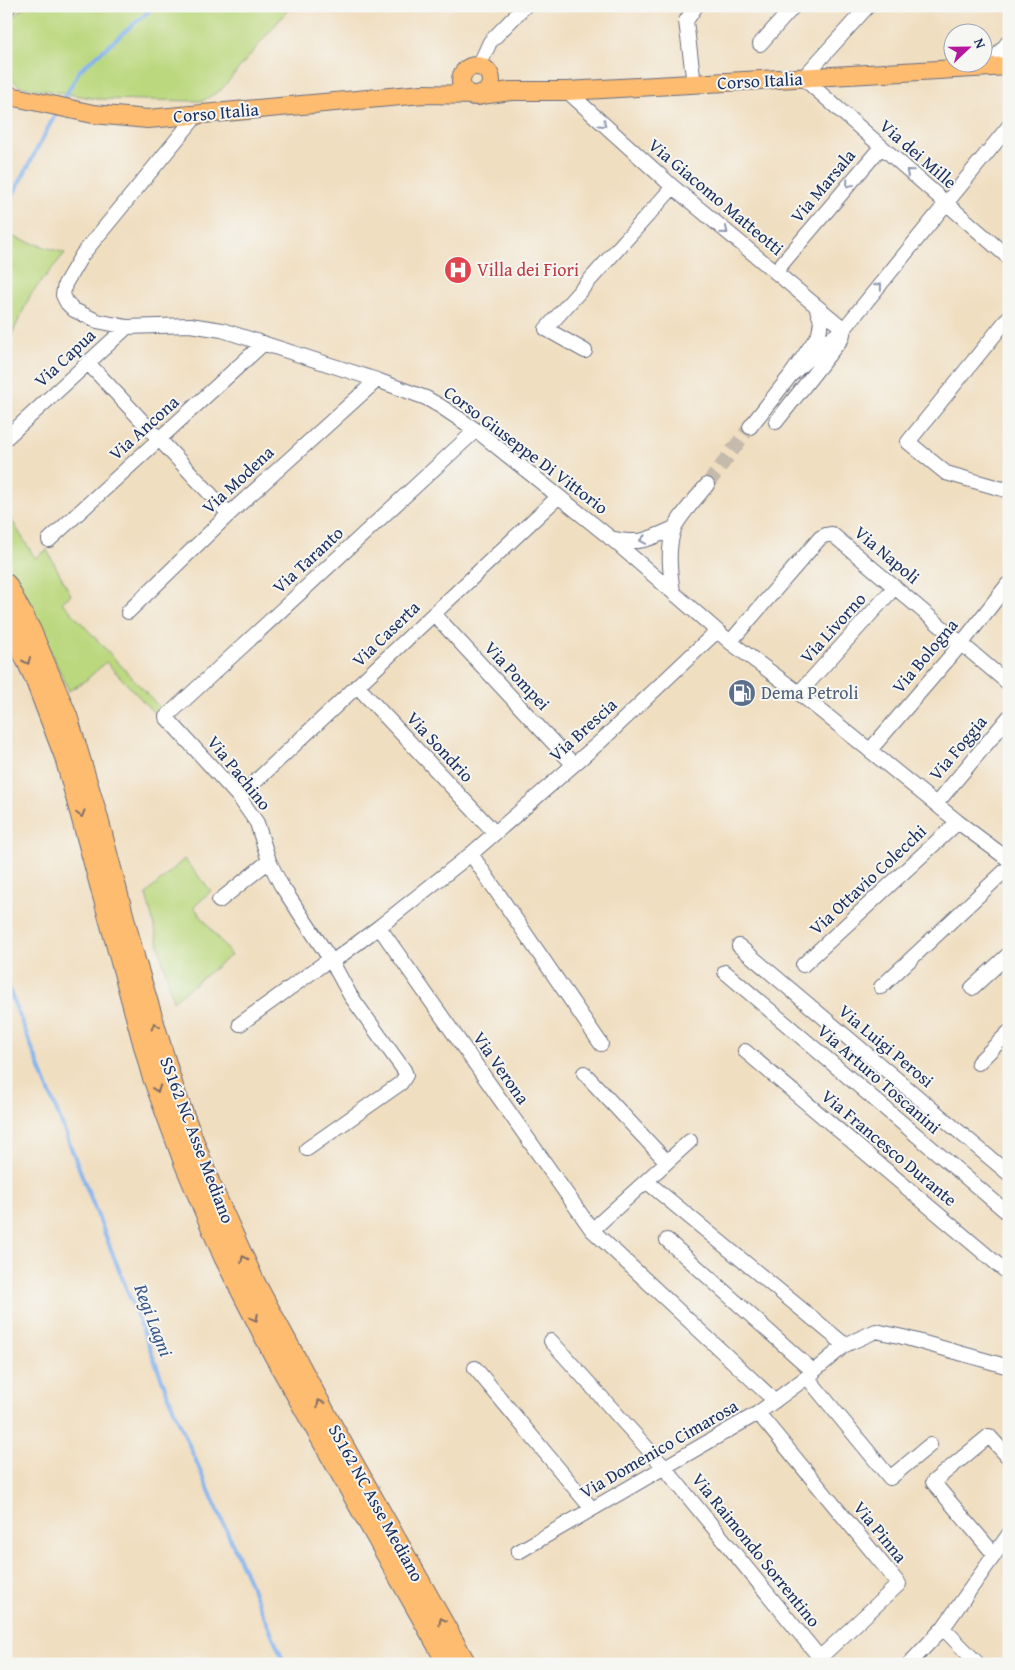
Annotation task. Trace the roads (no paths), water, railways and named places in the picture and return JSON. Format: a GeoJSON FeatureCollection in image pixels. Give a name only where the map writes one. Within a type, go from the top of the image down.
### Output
{"type":"FeatureCollection","features":[{"type":"Feature","properties":{"kind":"highway","name":"SS162 NC Asse Mediano"},"geometry":{"type":"LineString","coordinates":[[6,584],[38,646],[70,724],[97,815],[135,960],[174,1090],[210,1184],[255,1283],[330,1422],[466,1664]]}},
{"type":"Feature","properties":{"kind":"highway","name":"SS162 NC Asse Mediano"},"geometry":{"type":"LineString","coordinates":[[6,617],[34,676],[64,757],[152,1075],[184,1162],[224,1257],[273,1353],[448,1664]]}},
{"type":"Feature","properties":{"kind":"main road","name":"Corso Italia"},"geometry":{"type":"LineString","coordinates":[[992,67],[1009,66]]}},
{"type":"Feature","properties":{"kind":"main road","name":"Corso Italia"},"geometry":{"type":"LineString","coordinates":[[12,95],[93,114],[148,119],[423,94],[479,95],[511,91],[567,91],[942,70]]}},
{"type":"Feature","properties":{"kind":"main road"},"geometry":{"type":"LineString","coordinates":[[478,71],[491,80],[489,89],[479,95],[468,93],[462,85],[463,75],[478,71],[511,91]]}},
{"type":"Feature","properties":{"kind":"main road","name":"Corso Italia"},"geometry":{"type":"LineString","coordinates":[[423,94],[478,71]]}},
{"type":"Feature","properties":{"kind":"street"},"geometry":{"type":"LineString","coordinates":[[6,9],[9,6]]}},
{"type":"Feature","properties":{"kind":"street"},"geometry":{"type":"LineString","coordinates":[[478,71],[490,42],[525,6]]}},
{"type":"Feature","properties":{"kind":"street"},"geometry":{"type":"LineString","coordinates":[[694,84],[686,21],[696,6]]}},
{"type":"Feature","properties":{"kind":"street"},"geometry":{"type":"LineString","coordinates":[[760,44],[794,6]]}},
{"type":"Feature","properties":{"kind":"street"},"geometry":{"type":"LineString","coordinates":[[803,78],[868,6]]}},
{"type":"Feature","properties":{"kind":"street"},"geometry":{"type":"LineString","coordinates":[[992,62],[1009,41]]}},
{"type":"Feature","properties":{"kind":"street","name":"Via dei Mille"},"geometry":{"type":"LineString","coordinates":[[803,78],[1009,258]]}},
{"type":"Feature","properties":{"kind":"street","name":"Via Giacomo Matteotti"},"geometry":{"type":"LineString","coordinates":[[567,91],[673,187],[844,329]]}},
{"type":"Feature","properties":{"kind":"street","name":"Corso Giuseppe Di Vittorio"},"geometry":{"type":"LineString","coordinates":[[197,115],[82,255],[65,284],[62,295],[67,304],[74,310],[97,321],[127,328],[190,326],[222,330],[377,380],[426,398],[476,430],[609,538],[730,642],[799,693],[958,822],[1007,859]]}},
{"type":"Feature","properties":{"kind":"street"},"geometry":{"type":"LineString","coordinates":[[790,376],[825,343],[844,329],[1009,126]]}},
{"type":"Feature","properties":{"kind":"street","name":"Via Marsala"},"geometry":{"type":"LineString","coordinates":[[775,272],[881,147]]}},
{"type":"Feature","properties":{"kind":"street"},"geometry":{"type":"LineString","coordinates":[[585,351],[546,329],[673,187]]}},
{"type":"Feature","properties":{"kind":"street"},"geometry":{"type":"LineString","coordinates":[[750,427],[790,376],[819,334],[821,321],[815,305]]}},
{"type":"Feature","properties":{"kind":"street"},"geometry":{"type":"LineString","coordinates":[[1006,325],[908,442],[946,473],[1006,490],[1009,486]]}},
{"type":"Feature","properties":{"kind":"street","name":"Via Capua"},"geometry":{"type":"LineString","coordinates":[[6,438],[127,328]]}},
{"type":"Feature","properties":{"kind":"street"},"geometry":{"type":"LineString","coordinates":[[776,422],[842,338],[844,329]]}},
{"type":"Feature","properties":{"kind":"street","name":"Via Ancona"},"geometry":{"type":"LineString","coordinates":[[49,540],[264,343]]}},
{"type":"Feature","properties":{"kind":"street"},"geometry":{"type":"LineString","coordinates":[[88,363],[229,514]]}},
{"type":"Feature","properties":{"kind":"street","name":"Via Modena"},"geometry":{"type":"LineString","coordinates":[[128,612],[229,514],[377,380]]}},
{"type":"Feature","properties":{"kind":"street","name":"Via Taranto"},"geometry":{"type":"LineString","coordinates":[[166,717],[476,430]]}},
{"type":"Feature","properties":{"kind":"street"},"geometry":{"type":"LineString","coordinates":[[673,592],[670,550],[674,528],[707,484]]}},
{"type":"Feature","properties":{"kind":"street","name":"Via Caserta"},"geometry":{"type":"LineString","coordinates":[[239,797],[558,497]]}},
{"type":"Feature","properties":{"kind":"street"},"geometry":{"type":"LineString","coordinates":[[609,538],[627,542],[646,540],[674,528]]}},
{"type":"Feature","properties":{"kind":"street","name":"Via Napoli"},"geometry":{"type":"LineString","coordinates":[[730,642],[820,538],[832,534],[1009,684]]}},
{"type":"Feature","properties":{"kind":"street","name":"Via Bologna"},"geometry":{"type":"LineString","coordinates":[[870,750],[962,643],[1008,584]]}},
{"type":"Feature","properties":{"kind":"street","name":"Via Livorno"},"geometry":{"type":"LineString","coordinates":[[799,693],[895,587]]}},
{"type":"Feature","properties":{"kind":"street","name":"Via Pompei"},"geometry":{"type":"LineString","coordinates":[[434,614],[573,764]]}},
{"type":"Feature","properties":{"kind":"street","name":"Via Brescia"},"geometry":{"type":"LineString","coordinates":[[240,1024],[379,928],[471,854],[601,741],[717,630]]}},
{"type":"Feature","properties":{"kind":"street","name":"Via Sondrio"},"geometry":{"type":"LineString","coordinates":[[358,687],[495,833]]}},
{"type":"Feature","properties":{"kind":"street","name":"Via Pachino"},"geometry":{"type":"LineString","coordinates":[[166,717],[239,797],[257,822],[269,860],[281,885],[331,961],[350,996],[406,1075],[401,1083],[307,1149]]}},
{"type":"Feature","properties":{"kind":"street","name":"Via Foggia"},"geometry":{"type":"LineString","coordinates":[[936,804],[1009,717]]}},
{"type":"Feature","properties":{"kind":"street","name":"Via Ottavio Colecchi"},"geometry":{"type":"LineString","coordinates":[[803,965],[958,822]]}},
{"type":"Feature","properties":{"kind":"street"},"geometry":{"type":"LineString","coordinates":[[471,854],[601,1044]]}},
{"type":"Feature","properties":{"kind":"street"},"geometry":{"type":"LineString","coordinates":[[881,987],[1007,859]]}},
{"type":"Feature","properties":{"kind":"street"},"geometry":{"type":"LineString","coordinates":[[219,901],[269,860]]}},
{"type":"Feature","properties":{"kind":"street","name":"Via Verona"},"geometry":{"type":"LineString","coordinates":[[379,928],[592,1230],[775,1401]]}},
{"type":"Feature","properties":{"kind":"street","name":"Via Luigi Perosi"},"geometry":{"type":"LineString","coordinates":[[739,946],[1009,1174]]}},
{"type":"Feature","properties":{"kind":"street"},"geometry":{"type":"LineString","coordinates":[[972,988],[1009,954]]}},
{"type":"Feature","properties":{"kind":"street","name":"Via Arturo Toscanini"},"geometry":{"type":"LineString","coordinates":[[725,972],[1009,1214]]}},
{"type":"Feature","properties":{"kind":"street"},"geometry":{"type":"LineString","coordinates":[[978,1063],[1009,1032]]}},
{"type":"Feature","properties":{"kind":"street","name":"Via Francesco Durante"},"geometry":{"type":"LineString","coordinates":[[745,1051],[1009,1274]]}},
{"type":"Feature","properties":{"kind":"street"},"geometry":{"type":"LineString","coordinates":[[584,1073],[667,1162]]}},
{"type":"Feature","properties":{"kind":"street"},"geometry":{"type":"LineString","coordinates":[[592,1230],[690,1141]]}},
{"type":"Feature","properties":{"kind":"street"},"geometry":{"type":"LineString","coordinates":[[646,1181],[845,1346]]}},
{"type":"Feature","properties":{"kind":"street"},"geometry":{"type":"LineString","coordinates":[[667,1240],[811,1374],[890,1478],[930,1445]]}},
{"type":"Feature","properties":{"kind":"street","name":"Via Domenico Cimarosa"},"geometry":{"type":"LineString","coordinates":[[518,1552],[758,1413],[845,1346],[876,1332],[903,1337],[1009,1367]]}},
{"type":"Feature","properties":{"kind":"street","name":"Via Raimondo Sorrentino"},"geometry":{"type":"LineString","coordinates":[[551,1341],[664,1467],[817,1661]]}},
{"type":"Feature","properties":{"kind":"street"},"geometry":{"type":"LineString","coordinates":[[475,1368],[592,1509]]}},
{"type":"Feature","properties":{"kind":"street","name":"Via Pinna"},"geometry":{"type":"LineString","coordinates":[[758,1413],[899,1584],[817,1661]]}},
{"type":"Feature","properties":{"kind":"street"},"geometry":{"type":"LineString","coordinates":[[994,1554],[933,1482],[989,1436],[1009,1458]]}},
{"type":"Feature","properties":{"kind":"street"},"geometry":{"type":"LineString","coordinates":[[909,1664],[943,1628],[1009,1534]]}},
{"type":"Feature","properties":{"kind":"street"},"geometry":{"type":"LineString","coordinates":[[943,1628],[978,1664]]}},
{"type":"Feature","properties":{"kind":"waterway","name":"Regi Lagni"},"geometry":{"type":"LineString","coordinates":[[62,102],[80,70],[155,6]]}},
{"type":"Feature","properties":{"kind":"waterway","name":"Regi Lagni"},"geometry":{"type":"LineString","coordinates":[[6,208],[57,111]]}},
{"type":"Feature","properties":{"kind":"waterway","name":"Regi Lagni"},"geometry":{"type":"LineString","coordinates":[[6,982],[176,1415],[285,1664]]}},
{"type":"Feature","properties":{"kind":"tunnel"},"geometry":{"type":"LineString","coordinates":[[707,485],[750,427]]}},
{"type":"Feature","properties":{"kind":"place","name":"Villa dei Fiori"},"geometry":{"type":"Point","coordinates":[458,270]}},
{"type":"Feature","properties":{"kind":"place","name":"Dema Petroli"},"geometry":{"type":"Point","coordinates":[742,693]}}]}
